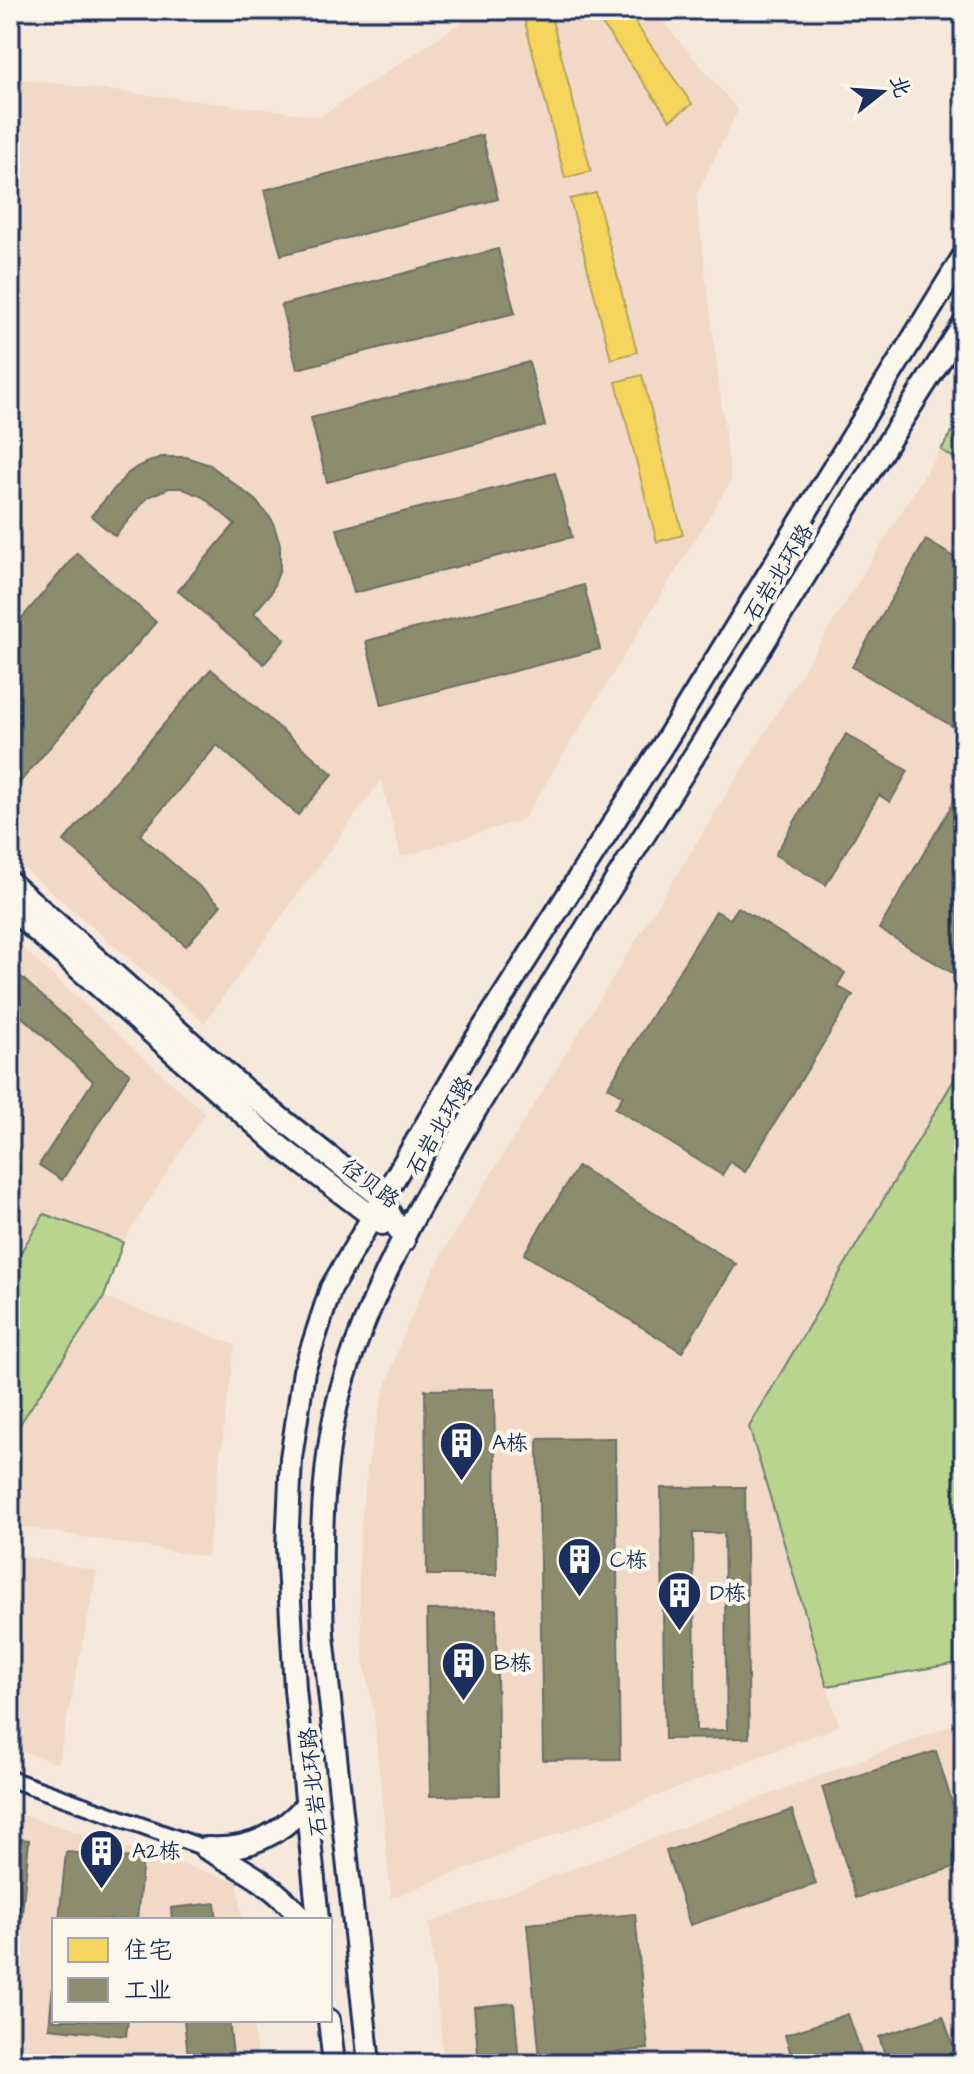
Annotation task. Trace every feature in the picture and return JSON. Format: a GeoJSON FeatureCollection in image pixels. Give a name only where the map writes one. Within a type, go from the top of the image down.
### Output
{"type":"FeatureCollection","features":[{"type":"Feature","properties":{"kind":"main road","name":"石岩北环路"},"geometry":{"type":"LineString","coordinates":[[318,1918],[287,1548],[291,1458],[304,1371],[331,1288],[472,1045],[811,507],[964,255]]}},
{"type":"Feature","properties":{"kind":"main road","name":"石岩北环路"},"geometry":{"type":"LineString","coordinates":[[369,2064],[323,1635],[321,1572],[333,1433],[344,1380],[371,1302],[439,1171],[578,941],[964,324]]}},
{"type":"Feature","properties":{"kind":"main road","name":"径贝路"},"geometry":{"type":"LineString","coordinates":[[10,882],[308,1142],[377,1206],[404,1241]]}},
{"type":"Feature","properties":{"kind":"main road","name":"径贝路"},"geometry":{"type":"LineString","coordinates":[[10,908],[282,1148],[377,1206]]}},
{"type":"Feature","properties":{"kind":"main road"},"geometry":{"type":"LineString","coordinates":[[205,1848],[228,1849],[251,1845],[272,1836],[291,1822],[306,1805]]}},
{"type":"Feature","properties":{"kind":"main road"},"geometry":{"type":"LineString","coordinates":[[205,1848],[267,1883],[301,1918]]}},
{"type":"Feature","properties":{"kind":"main road"},"geometry":{"type":"LineString","coordinates":[[329,2022],[334,2064]]}},
{"type":"Feature","properties":{"kind":"street"},"geometry":{"type":"LineString","coordinates":[[10,1779],[205,1848]]}},
{"type":"Feature","properties":{"kind":"shaded area"},"geometry":{"type":"Polygon","coordinates":[[[480,10],[653,10],[738,110],[696,196],[731,481],[524,819],[401,857],[381,780],[204,1023],[10,856],[10,78],[321,116],[480,10]]]}},
{"type":"Feature","properties":{"kind":"shaded area"},"geometry":{"type":"Polygon","coordinates":[[[964,411],[964,1063],[749,1427],[839,1726],[391,1898],[374,1714],[364,1661],[359,1554],[371,1447],[383,1395],[400,1344],[421,1294],[446,1247],[964,411]]]}},
{"type":"Feature","properties":{"kind":"shaded area"},"geometry":{"type":"Polygon","coordinates":[[[10,937],[205,1113],[123,1242],[44,1214],[10,1270],[10,937]]]}},
{"type":"Feature","properties":{"kind":"shaded area"},"geometry":{"type":"Polygon","coordinates":[[[104,1297],[235,1345],[207,1557],[10,1525],[10,1426],[18,1427],[104,1297]]]}},
{"type":"Feature","properties":{"kind":"shaded area"},"geometry":{"type":"Polygon","coordinates":[[[10,1553],[97,1571],[58,1764],[10,1747],[10,1553]]]}},
{"type":"Feature","properties":{"kind":"shaded area"},"geometry":{"type":"Polygon","coordinates":[[[964,1721],[964,2064],[444,2064],[429,1923],[964,1721]]]}},
{"type":"Feature","properties":{"kind":"shaded area"},"geometry":{"type":"Polygon","coordinates":[[[10,1811],[238,1882],[242,1918],[52,1918],[52,2022],[253,2022],[258,2064],[10,2064],[10,1811]]]}},
{"type":"Feature","properties":{"kind":"green space"},"geometry":{"type":"Polygon","coordinates":[[[964,411],[964,464],[941,450],[964,411]]]}},
{"type":"Feature","properties":{"kind":"green space"},"geometry":{"type":"Polygon","coordinates":[[[964,1063],[964,1662],[827,1686],[749,1427],[964,1063]]]}},
{"type":"Feature","properties":{"kind":"green space"},"geometry":{"type":"Polygon","coordinates":[[[44,1214],[123,1242],[104,1297],[18,1427],[10,1426],[10,1270],[44,1214]]]}},
{"type":"Feature","properties":{"kind":"building: 住宅"},"geometry":{"type":"Polygon","coordinates":[[[592,10],[626,10],[692,104],[670,120],[592,10]]]}},
{"type":"Feature","properties":{"kind":"building: 住宅"},"geometry":{"type":"Polygon","coordinates":[[[550,12],[591,171],[565,178],[524,18],[550,12]]]}},
{"type":"Feature","properties":{"kind":"building: 住宅"},"geometry":{"type":"Polygon","coordinates":[[[596,193],[637,352],[611,359],[570,199],[596,193]]]}},
{"type":"Feature","properties":{"kind":"building: 住宅"},"geometry":{"type":"Polygon","coordinates":[[[642,375],[683,535],[657,542],[616,382],[642,375]]]}},
{"type":"Feature","properties":{"kind":"building: 工业"},"geometry":{"type":"Polygon","coordinates":[[[482,135],[498,199],[281,255],[264,190],[482,135]]]}},
{"type":"Feature","properties":{"kind":"building: 工业"},"geometry":{"type":"Polygon","coordinates":[[[498,249],[515,313],[297,369],[281,305],[498,249]]]}},
{"type":"Feature","properties":{"kind":"building: 工业"},"geometry":{"type":"Polygon","coordinates":[[[529,362],[545,426],[327,482],[311,418],[529,362]]]}},
{"type":"Feature","properties":{"kind":"building: 工业"},"geometry":{"type":"Polygon","coordinates":[[[161,457],[186,457],[210,465],[255,500],[272,520],[280,544],[280,569],[271,593],[254,613],[285,639],[264,664],[178,591],[235,524],[203,497],[181,488],[169,488],[148,497],[115,536],[91,516],[127,474],[161,457]]]}},
{"type":"Feature","properties":{"kind":"building: 工业"},"geometry":{"type":"Polygon","coordinates":[[[555,473],[572,537],[354,593],[337,529],[555,473]]]}},
{"type":"Feature","properties":{"kind":"building: 工业"},"geometry":{"type":"Polygon","coordinates":[[[926,540],[964,563],[964,733],[852,667],[926,540]]]}},
{"type":"Feature","properties":{"kind":"building: 工业"},"geometry":{"type":"Polygon","coordinates":[[[77,553],[156,622],[10,794],[10,632],[77,553]]]}},
{"type":"Feature","properties":{"kind":"building: 工业"},"geometry":{"type":"Polygon","coordinates":[[[584,585],[600,649],[382,705],[366,641],[584,585]]]}},
{"type":"Feature","properties":{"kind":"building: 工业"},"geometry":{"type":"Polygon","coordinates":[[[211,669],[333,774],[298,815],[217,745],[140,835],[221,905],[186,946],[64,841],[211,669]]]}},
{"type":"Feature","properties":{"kind":"building: 工业"},"geometry":{"type":"Polygon","coordinates":[[[846,734],[908,771],[890,802],[879,795],[826,885],[775,855],[846,734]]]}},
{"type":"Feature","properties":{"kind":"building: 工业"},"geometry":{"type":"Polygon","coordinates":[[[964,785],[964,980],[879,929],[964,785]]]}},
{"type":"Feature","properties":{"kind":"building: 工业"},"geometry":{"type":"Polygon","coordinates":[[[738,907],[845,973],[837,986],[853,995],[745,1172],[730,1162],[722,1175],[615,1108],[623,1096],[608,1087],[716,911],[730,919],[738,907]]]}},
{"type":"Feature","properties":{"kind":"building: 工业"},"geometry":{"type":"Polygon","coordinates":[[[10,967],[130,1073],[62,1180],[39,1165],[93,1081],[10,1006],[10,967]]]}},
{"type":"Feature","properties":{"kind":"building: 工业"},"geometry":{"type":"Polygon","coordinates":[[[578,1166],[736,1264],[682,1352],[524,1254],[578,1166]]]}},
{"type":"Feature","properties":{"kind":"building: 工业","name":"A栋"},"geometry":{"type":"Polygon","coordinates":[[[494,1389],[497,1575],[427,1575],[425,1390],[494,1389]]]}},
{"type":"Feature","properties":{"kind":"building: 工业","name":"C栋"},"geometry":{"type":"Polygon","coordinates":[[[615,1438],[620,1759],[543,1760],[538,1439],[615,1438]]]}},
{"type":"Feature","properties":{"kind":"building: 工业","name":"D栋"},"geometry":{"type":"Polygon","coordinates":[[[745,1487],[749,1738],[665,1739],[661,1488],[745,1487]],[[693,1533],[696,1731],[727,1730],[724,1533],[693,1533]]]}},
{"type":"Feature","properties":{"kind":"building: 工业","name":"B栋"},"geometry":{"type":"Polygon","coordinates":[[[496,1609],[499,1795],[430,1796],[427,1610],[496,1609]]]}},
{"type":"Feature","properties":{"kind":"building: 工业"},"geometry":{"type":"Polygon","coordinates":[[[936,1751],[964,1841],[964,1864],[856,1898],[822,1787],[936,1751]]]}},
{"type":"Feature","properties":{"kind":"building: 工业"},"geometry":{"type":"Polygon","coordinates":[[[792,1810],[816,1884],[690,1925],[666,1851],[792,1810]]]}},
{"type":"Feature","properties":{"kind":"building: 工业"},"geometry":{"type":"Polygon","coordinates":[[[10,1838],[29,1840],[12,2023],[10,2023],[10,1838]]]}},
{"type":"Feature","properties":{"kind":"building: 工业","name":"A2栋"},"geometry":{"type":"Polygon","coordinates":[[[66,1852],[143,1859],[137,1918],[59,1918],[66,1852]]]}},
{"type":"Feature","properties":{"kind":"building: 工业"},"geometry":{"type":"Polygon","coordinates":[[[215,1903],[217,1918],[172,1918],[171,1908],[215,1903]]]}},
{"type":"Feature","properties":{"kind":"building: 工业"},"geometry":{"type":"Polygon","coordinates":[[[635,1914],[648,2049],[540,2059],[527,1924],[635,1914]]]}},
{"type":"Feature","properties":{"kind":"building: 工业"},"geometry":{"type":"Polygon","coordinates":[[[52,1995],[52,2022],[128,2022],[126,2036],[49,2028],[52,1995]]]}},
{"type":"Feature","properties":{"kind":"building: 工业"},"geometry":{"type":"Polygon","coordinates":[[[514,2003],[519,2064],[479,2064],[474,2007],[514,2003]]]}},
{"type":"Feature","properties":{"kind":"building: 工业"},"geometry":{"type":"Polygon","coordinates":[[[848,2014],[865,2064],[794,2064],[785,2035],[848,2014]]]}},
{"type":"Feature","properties":{"kind":"building: 工业"},"geometry":{"type":"Polygon","coordinates":[[[943,2016],[959,2064],[888,2064],[879,2037],[943,2016]]]}},
{"type":"Feature","properties":{"kind":"building: 工业"},"geometry":{"type":"Polygon","coordinates":[[[184,2022],[229,2022],[234,2064],[189,2064],[184,2022]]]}},
{"type":"Feature","properties":{"kind":"place","name":"A栋"},"geometry":{"type":"Point","coordinates":[461,1482]}},
{"type":"Feature","properties":{"kind":"place","name":"C栋"},"geometry":{"type":"Point","coordinates":[579,1599]}},
{"type":"Feature","properties":{"kind":"place","name":"D栋"},"geometry":{"type":"Point","coordinates":[679,1632]}},
{"type":"Feature","properties":{"kind":"place","name":"B栋"},"geometry":{"type":"Point","coordinates":[463,1702]}},
{"type":"Feature","properties":{"kind":"place","name":"A2栋"},"geometry":{"type":"Point","coordinates":[101,1890]}}]}
